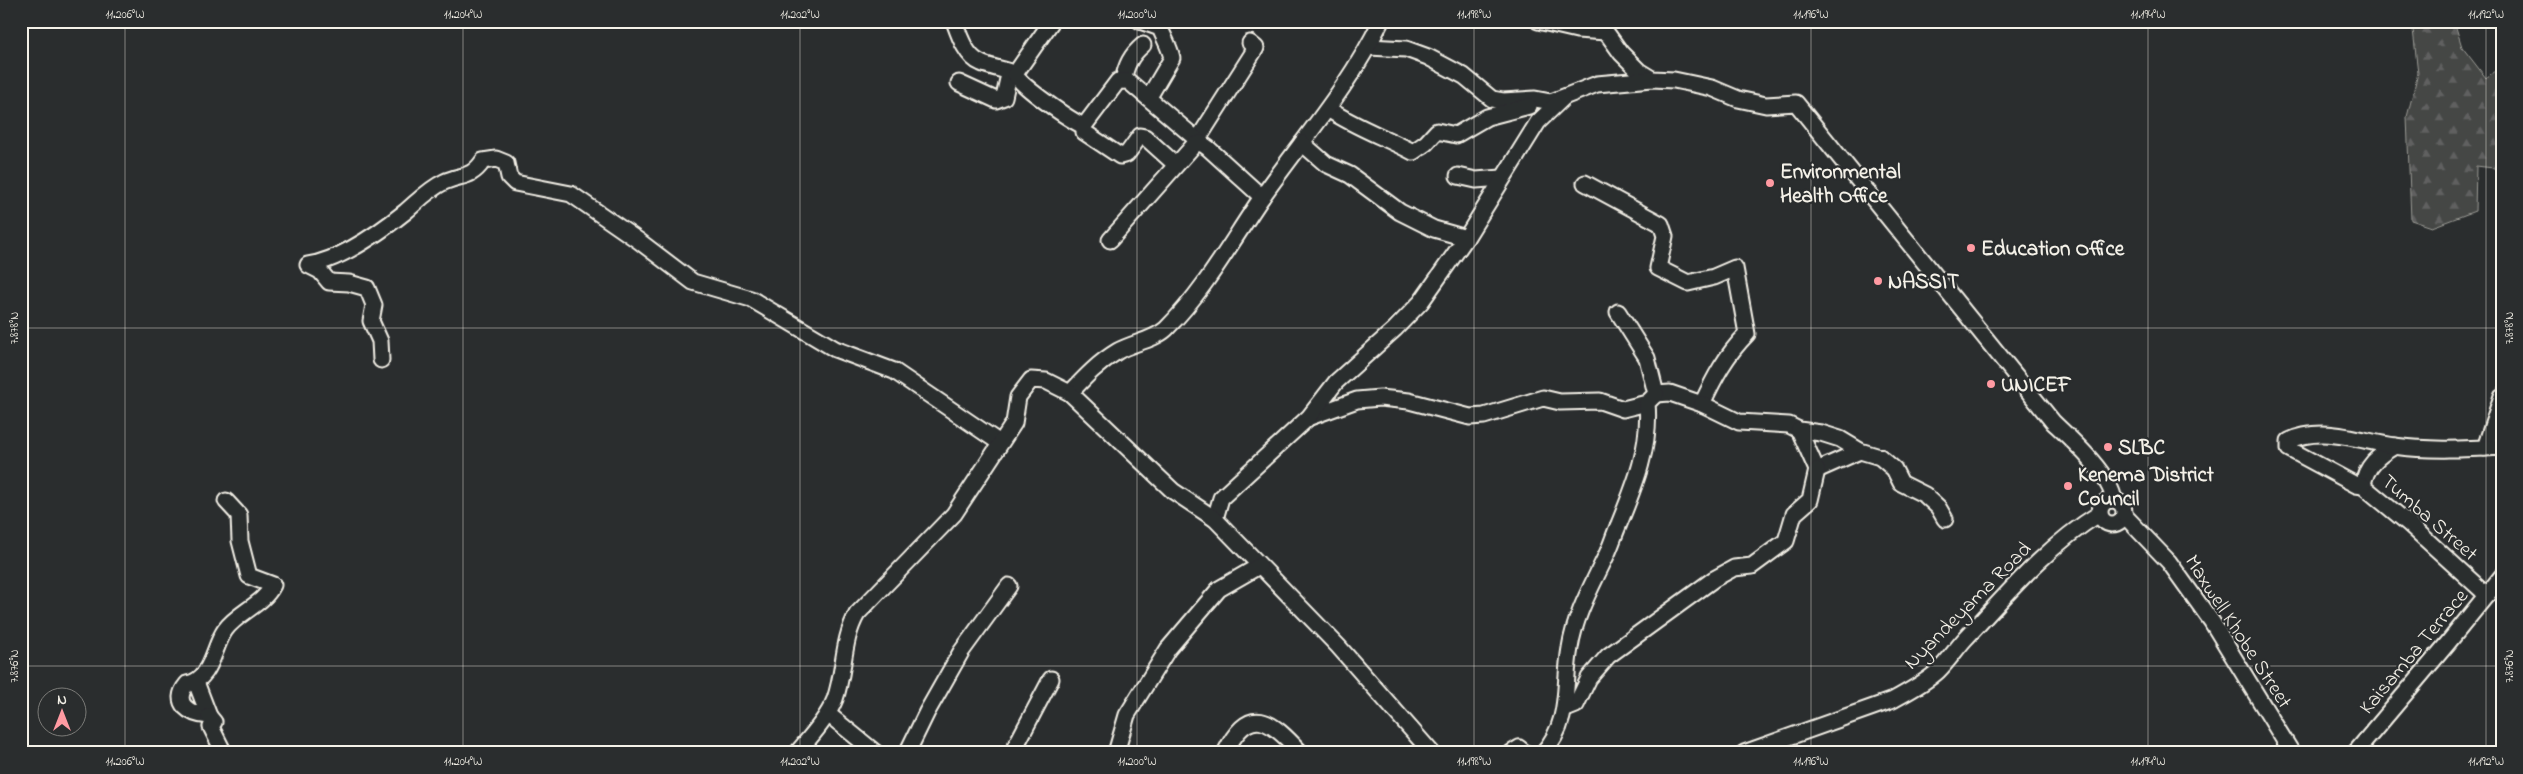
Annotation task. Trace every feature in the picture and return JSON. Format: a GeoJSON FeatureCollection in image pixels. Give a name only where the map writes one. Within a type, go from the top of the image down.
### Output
{"type":"FeatureCollection","features":[{"type":"Feature","properties":{"kind":"street"},"geometry":{"type":"LineString","coordinates":[[954,21],[960,39],[973,57],[981,63],[1015,74],[1017,78],[1036,94],[1075,122],[1084,126]]}},
{"type":"Feature","properties":{"kind":"street"},"geometry":{"type":"LineString","coordinates":[[959,83],[996,100],[1004,97],[1008,79],[1015,74],[1052,21]]}},
{"type":"Feature","properties":{"kind":"street"},"geometry":{"type":"LineString","coordinates":[[1140,21],[1160,28],[1166,49],[1171,52],[1172,58],[1149,97]]}},
{"type":"Feature","properties":{"kind":"street"},"geometry":{"type":"LineString","coordinates":[[1070,393],[1094,367],[1119,351],[1164,331],[1210,276],[1262,197],[1328,110],[1369,47],[1381,21]]}},
{"type":"Feature","properties":{"kind":"street"},"geometry":{"type":"LineString","coordinates":[[1538,21],[1570,29],[1606,32],[1621,53],[1639,71],[1652,79]]}},
{"type":"Feature","properties":{"kind":"street"},"geometry":{"type":"LineString","coordinates":[[1110,240],[1199,141],[1256,48],[1250,43]]}},
{"type":"Feature","properties":{"kind":"street"},"geometry":{"type":"LineString","coordinates":[[1124,81],[1125,68],[1132,55],[1143,44]]}},
{"type":"Feature","properties":{"kind":"street"},"geometry":{"type":"LineString","coordinates":[[1369,47],[1406,49],[1428,57],[1464,76],[1492,100],[1558,99]]}},
{"type":"Feature","properties":{"kind":"street"},"geometry":{"type":"LineString","coordinates":[[1328,110],[1354,126],[1382,136],[1413,152],[1426,143],[1437,131],[1456,135],[1487,116],[1558,99],[1596,84],[1652,79],[1674,80],[1712,88],[1738,99],[1766,105],[1796,103],[2053,422],[2113,489],[2114,500]]}},
{"type":"Feature","properties":{"kind":"street"},"geometry":{"type":"LineString","coordinates":[[1176,165],[1145,137],[1140,136],[1127,154],[1120,156],[1084,132],[1084,126],[1109,90],[1118,81],[1128,81],[1149,97],[1262,197]]}},
{"type":"Feature","properties":{"kind":"street"},"geometry":{"type":"LineString","coordinates":[[1215,519],[1221,498],[1309,418],[1336,382],[1395,329],[1420,302],[1466,238],[1538,122],[1558,99]]}},
{"type":"Feature","properties":{"kind":"street"},"geometry":{"type":"LineString","coordinates":[[1302,143],[1326,164],[1350,175],[1400,212],[1434,229],[1466,238]]}},
{"type":"Feature","properties":{"kind":"street"},"geometry":{"type":"LineString","coordinates":[[381,360],[380,341],[371,321],[374,305],[367,288],[349,283],[329,282],[320,271],[308,265],[323,262],[350,248],[386,226],[444,182],[468,176],[477,170],[483,161],[496,159],[506,163],[509,177],[515,183],[570,194],[693,282],[751,299],[835,349],[894,371],[1000,442]]}},
{"type":"Feature","properties":{"kind":"street"},"geometry":{"type":"LineString","coordinates":[[1458,176],[1479,180],[1502,178]]}},
{"type":"Feature","properties":{"kind":"street"},"geometry":{"type":"LineString","coordinates":[[1479,180],[1481,186],[1492,196]]}},
{"type":"Feature","properties":{"kind":"street"},"geometry":{"type":"LineString","coordinates":[[1585,183],[1661,224],[1665,236],[1658,268],[1688,283],[1714,277],[1735,268],[1747,334],[1734,346],[1721,365],[1702,404]]}},
{"type":"Feature","properties":{"kind":"street"},"geometry":{"type":"LineString","coordinates":[[1543,753],[1566,709],[1570,648],[1574,632],[1584,599],[1608,554],[1634,486],[1649,425],[1651,399],[1647,358],[1618,312]]}},
{"type":"Feature","properties":{"kind":"street"},"geometry":{"type":"LineString","coordinates":[[797,753],[828,714],[841,676],[849,628],[857,614],[954,514],[1014,423],[1018,397],[1032,380],[1046,382],[1070,393],[1173,490],[1215,519],[1338,646],[1432,753]]}},
{"type":"Feature","properties":{"kind":"street"},"geometry":{"type":"LineString","coordinates":[[1309,418],[1358,400],[1380,398],[1409,401],[1470,417],[1484,416],[1497,410],[1518,407],[1543,398],[1560,402],[1600,401],[1623,409],[1670,393],[1702,404],[1739,422],[1789,425],[1799,430],[1822,433],[1840,439],[1860,451],[1880,457],[1894,469],[1901,483],[1926,495],[1938,507],[1945,519]]}},
{"type":"Feature","properties":{"kind":"street"},"geometry":{"type":"LineString","coordinates":[[2485,448],[2502,396]]}},
{"type":"Feature","properties":{"kind":"street"},"geometry":{"type":"LineString","coordinates":[[1566,709],[1576,705],[1589,678],[1608,656],[1714,579],[1734,568],[1752,566],[1786,541],[1794,514],[1810,500],[1817,470],[1799,430]]}},
{"type":"Feature","properties":{"kind":"street"},"geometry":{"type":"LineString","coordinates":[[2363,486],[2356,485],[2289,449],[2289,441],[2301,435],[2322,434],[2396,446],[2502,447]]}},
{"type":"Feature","properties":{"kind":"street","name":"Tumba Street"},"geometry":{"type":"LineString","coordinates":[[2396,446],[2376,459],[2366,474],[2363,486],[2410,524],[2487,595]]}},
{"type":"Feature","properties":{"kind":"street"},"geometry":{"type":"LineString","coordinates":[[1817,470],[1860,451]]}},
{"type":"Feature","properties":{"kind":"street"},"geometry":{"type":"LineString","coordinates":[[2114,500],[2122,505],[2124,515],[2122,519],[2114,524],[2104,522],[2099,514],[2101,505],[2114,500]]}},
{"type":"Feature","properties":{"kind":"street"},"geometry":{"type":"LineString","coordinates":[[209,716],[192,712],[182,704],[179,698],[187,684],[196,682],[217,650],[225,630],[244,612],[258,603],[273,585],[249,576],[240,541],[239,515],[226,501]]}},
{"type":"Feature","properties":{"kind":"street","name":"Nyandeyama Road"},"geometry":{"type":"LineString","coordinates":[[1744,753],[1893,700],[1916,688],[1938,671],[1966,638],[2036,566],[2067,537],[2099,514]]}},
{"type":"Feature","properties":{"kind":"street","name":"Maxwell Khobe Street"},"geometry":{"type":"LineString","coordinates":[[2124,515],[2169,562],[2212,622],[2292,753]]}},
{"type":"Feature","properties":{"kind":"street"},"geometry":{"type":"LineString","coordinates":[[1116,753],[1127,714],[1168,649],[1219,589],[1259,566]]}},
{"type":"Feature","properties":{"kind":"street","name":"Kaisamba Terrace"},"geometry":{"type":"LineString","coordinates":[[2354,753],[2502,576]]}},
{"type":"Feature","properties":{"kind":"street"},"geometry":{"type":"LineString","coordinates":[[907,753],[927,712],[961,652],[1009,586]]}},
{"type":"Feature","properties":{"kind":"street"},"geometry":{"type":"LineString","coordinates":[[1012,753],[1051,679]]}},
{"type":"Feature","properties":{"kind":"street"},"geometry":{"type":"LineString","coordinates":[[196,682],[209,716],[214,722],[211,727],[212,733],[224,753]]}},
{"type":"Feature","properties":{"kind":"street"},"geometry":{"type":"LineString","coordinates":[[828,714],[876,753]]}},
{"type":"Feature","properties":{"kind":"street"},"geometry":{"type":"LineString","coordinates":[[1225,753],[1233,736],[1246,723],[1257,721],[1270,724],[1282,732],[1301,753]]}},
{"type":"Feature","properties":{"kind":"street"},"geometry":{"type":"LineString","coordinates":[[1511,753],[1519,748],[1525,753]]}},
{"type":"Feature","properties":{"kind":"green space"},"geometry":{"type":"Polygon","coordinates":[[[2412,21],[2454,21],[2462,47],[2486,78],[2501,66],[2502,69],[2502,169],[2476,166],[2475,211],[2432,227],[2411,220],[2407,117],[2418,73],[2412,21]]]}},
{"type":"Feature","properties":{"kind":"place","name":"Environmental Health Office"},"geometry":{"type":"Point","coordinates":[1770,183]}},
{"type":"Feature","properties":{"kind":"place","name":"Education Office"},"geometry":{"type":"Point","coordinates":[1971,248]}},
{"type":"Feature","properties":{"kind":"place","name":"NASSIT"},"geometry":{"type":"Point","coordinates":[1878,281]}},
{"type":"Feature","properties":{"kind":"place","name":"UNICEF"},"geometry":{"type":"Point","coordinates":[1991,384]}},
{"type":"Feature","properties":{"kind":"place","name":"SLBC"},"geometry":{"type":"Point","coordinates":[2108,447]}},
{"type":"Feature","properties":{"kind":"place","name":"Kenema District Council"},"geometry":{"type":"Point","coordinates":[2068,486]}}]}
